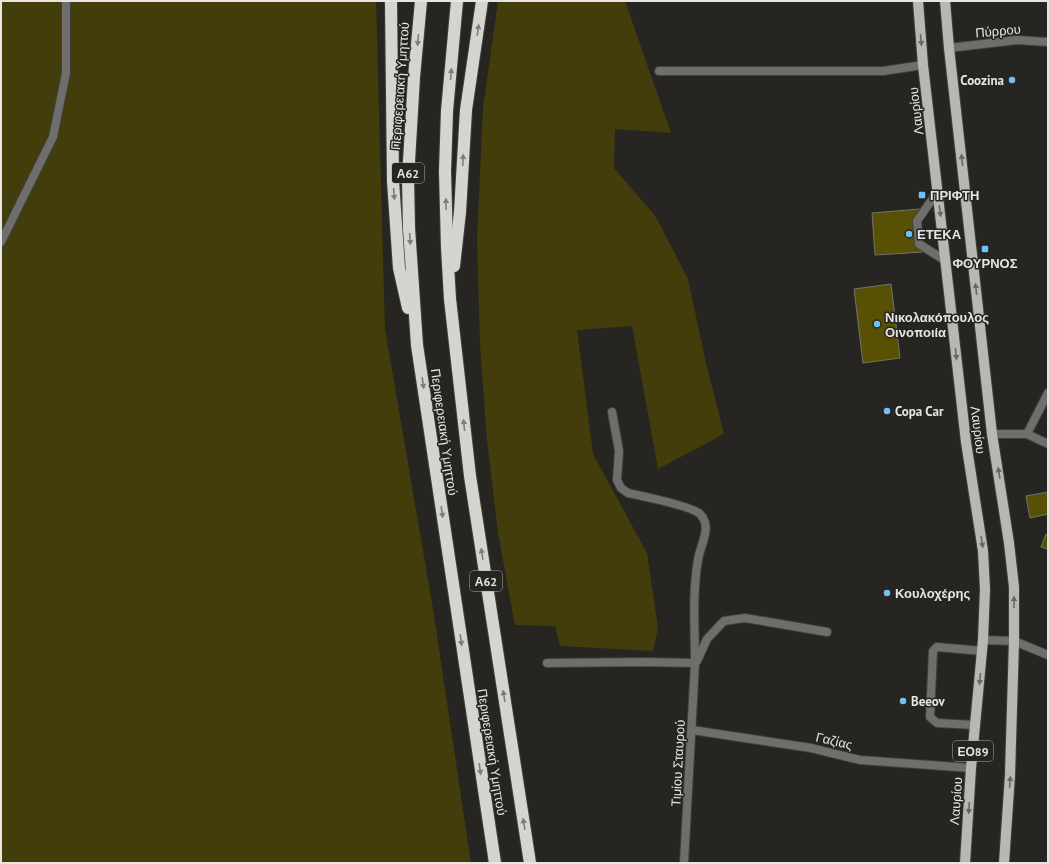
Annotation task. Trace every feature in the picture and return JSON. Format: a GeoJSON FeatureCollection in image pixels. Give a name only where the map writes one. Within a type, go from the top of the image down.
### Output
{"type":"FeatureCollection","features":[{"type":"Feature","properties":{"kind":"highway"},"geometry":{"type":"LineString","coordinates":[[391,1],[393,181],[399,268],[417,344]]}},
{"type":"Feature","properties":{"kind":"highway","name":"Περιφερειακή Υμηττού"},"geometry":{"type":"LineString","coordinates":[[421,1],[414,77],[408,178],[409,228],[417,344],[495,863]]}},
{"type":"Feature","properties":{"kind":"highway","name":"Περιφερειακή Υμηττού"},"geometry":{"type":"LineString","coordinates":[[457,1],[447,111],[447,247],[450,299],[470,476],[530,863]]}},
{"type":"Feature","properties":{"kind":"highway"},"geometry":{"type":"LineString","coordinates":[[450,299],[460,212],[466,110],[482,1]]}},
{"type":"Feature","properties":{"kind":"main road","name":"Λαυρίου"},"geometry":{"type":"LineString","coordinates":[[918,1],[923,65],[966,442],[983,551],[985,589],[983,640],[971,768],[965,863]]}},
{"type":"Feature","properties":{"kind":"main road","name":"Λαυρίου"},"geometry":{"type":"LineString","coordinates":[[945,1],[992,434],[1009,543],[1014,587],[1010,775],[1004,863]]}},
{"type":"Feature","properties":{"kind":"street"},"geometry":{"type":"LineString","coordinates":[[1,242],[53,138],[66,73],[66,1]]}},
{"type":"Feature","properties":{"kind":"street","name":"Πύρρου"},"geometry":{"type":"LineString","coordinates":[[949,48],[1017,40],[1048,42]]}},
{"type":"Feature","properties":{"kind":"street"},"geometry":{"type":"LineString","coordinates":[[659,71],[883,71],[923,65]]}},
{"type":"Feature","properties":{"kind":"street"},"geometry":{"type":"LineString","coordinates":[[938,191],[917,221],[919,244],[946,261]]}},
{"type":"Feature","properties":{"kind":"street"},"geometry":{"type":"LineString","coordinates":[[1027,434],[1048,393]]}},
{"type":"Feature","properties":{"kind":"street","name":"Τιμίου Σταυρού"},"geometry":{"type":"LineString","coordinates":[[612,412],[619,451],[617,480],[621,488],[628,493],[688,508],[700,513],[706,522],[706,534],[698,557],[694,586],[695,664],[684,863]]}},
{"type":"Feature","properties":{"kind":"street"},"geometry":{"type":"LineString","coordinates":[[992,434],[1027,434],[1048,444]]}},
{"type":"Feature","properties":{"kind":"street"},"geometry":{"type":"LineString","coordinates":[[547,663],[645,662],[695,664],[707,639],[724,621],[744,618],[827,632]]}},
{"type":"Feature","properties":{"kind":"street"},"geometry":{"type":"LineString","coordinates":[[983,640],[1014,641],[1048,655]]}},
{"type":"Feature","properties":{"kind":"street"},"geometry":{"type":"LineString","coordinates":[[975,725],[937,723],[930,717],[933,651],[938,647],[982,651]]}},
{"type":"Feature","properties":{"kind":"street","name":"Γαζίας"},"geometry":{"type":"LineString","coordinates":[[692,730],[811,748],[860,760],[971,768]]}},
{"type":"Feature","properties":{"kind":"shaded area"},"geometry":{"type":"Polygon","coordinates":[[[1,1],[376,1],[385,329],[433,609],[471,863],[1,863],[1,1]]]}},
{"type":"Feature","properties":{"kind":"shaded area"},"geometry":{"type":"Polygon","coordinates":[[[498,1],[625,1],[671,133],[615,129],[614,168],[656,217],[688,279],[706,363],[724,434],[658,469],[632,326],[577,330],[593,454],[647,553],[658,628],[653,651],[560,646],[555,626],[515,625],[498,533],[487,440],[480,345],[477,239],[483,108],[498,1]]]}},
{"type":"Feature","properties":{"kind":"building"},"geometry":{"type":"Polygon","coordinates":[[[920,209],[923,252],[875,255],[872,213],[920,209]]]}},
{"type":"Feature","properties":{"kind":"building","name":"Νικολακόπουλος Οινοποιία"},"geometry":{"type":"Polygon","coordinates":[[[891,284],[900,358],[863,363],[854,289],[891,284]]]}},
{"type":"Feature","properties":{"kind":"building"},"geometry":{"type":"Polygon","coordinates":[[[1048,492],[1048,514],[1030,518],[1026,496],[1048,492]]]}},
{"type":"Feature","properties":{"kind":"building"},"geometry":{"type":"Polygon","coordinates":[[[1046,534],[1048,535],[1048,549],[1041,547],[1046,534]]]}},
{"type":"Feature","properties":{"kind":"place","name":"Coozina"},"geometry":{"type":"Point","coordinates":[1012,80]}},
{"type":"Feature","properties":{"kind":"place","name":"ΠΡΙΦΤΗ"},"geometry":{"type":"Point","coordinates":[922,195]}},
{"type":"Feature","properties":{"kind":"place","name":"ΕΤΕΚΑ"},"geometry":{"type":"Point","coordinates":[909,234]}},
{"type":"Feature","properties":{"kind":"place","name":"ΦΟΥΡΝΟΣ"},"geometry":{"type":"Point","coordinates":[985,249]}},
{"type":"Feature","properties":{"kind":"place","name":"Νικολακόπουλος Οινοποιία"},"geometry":{"type":"Point","coordinates":[877,324]}},
{"type":"Feature","properties":{"kind":"place","name":"Copa Car"},"geometry":{"type":"Point","coordinates":[887,411]}},
{"type":"Feature","properties":{"kind":"place","name":"Κουλοχέρης"},"geometry":{"type":"Point","coordinates":[887,593]}},
{"type":"Feature","properties":{"kind":"place","name":"Beeov"},"geometry":{"type":"Point","coordinates":[903,701]}}]}
